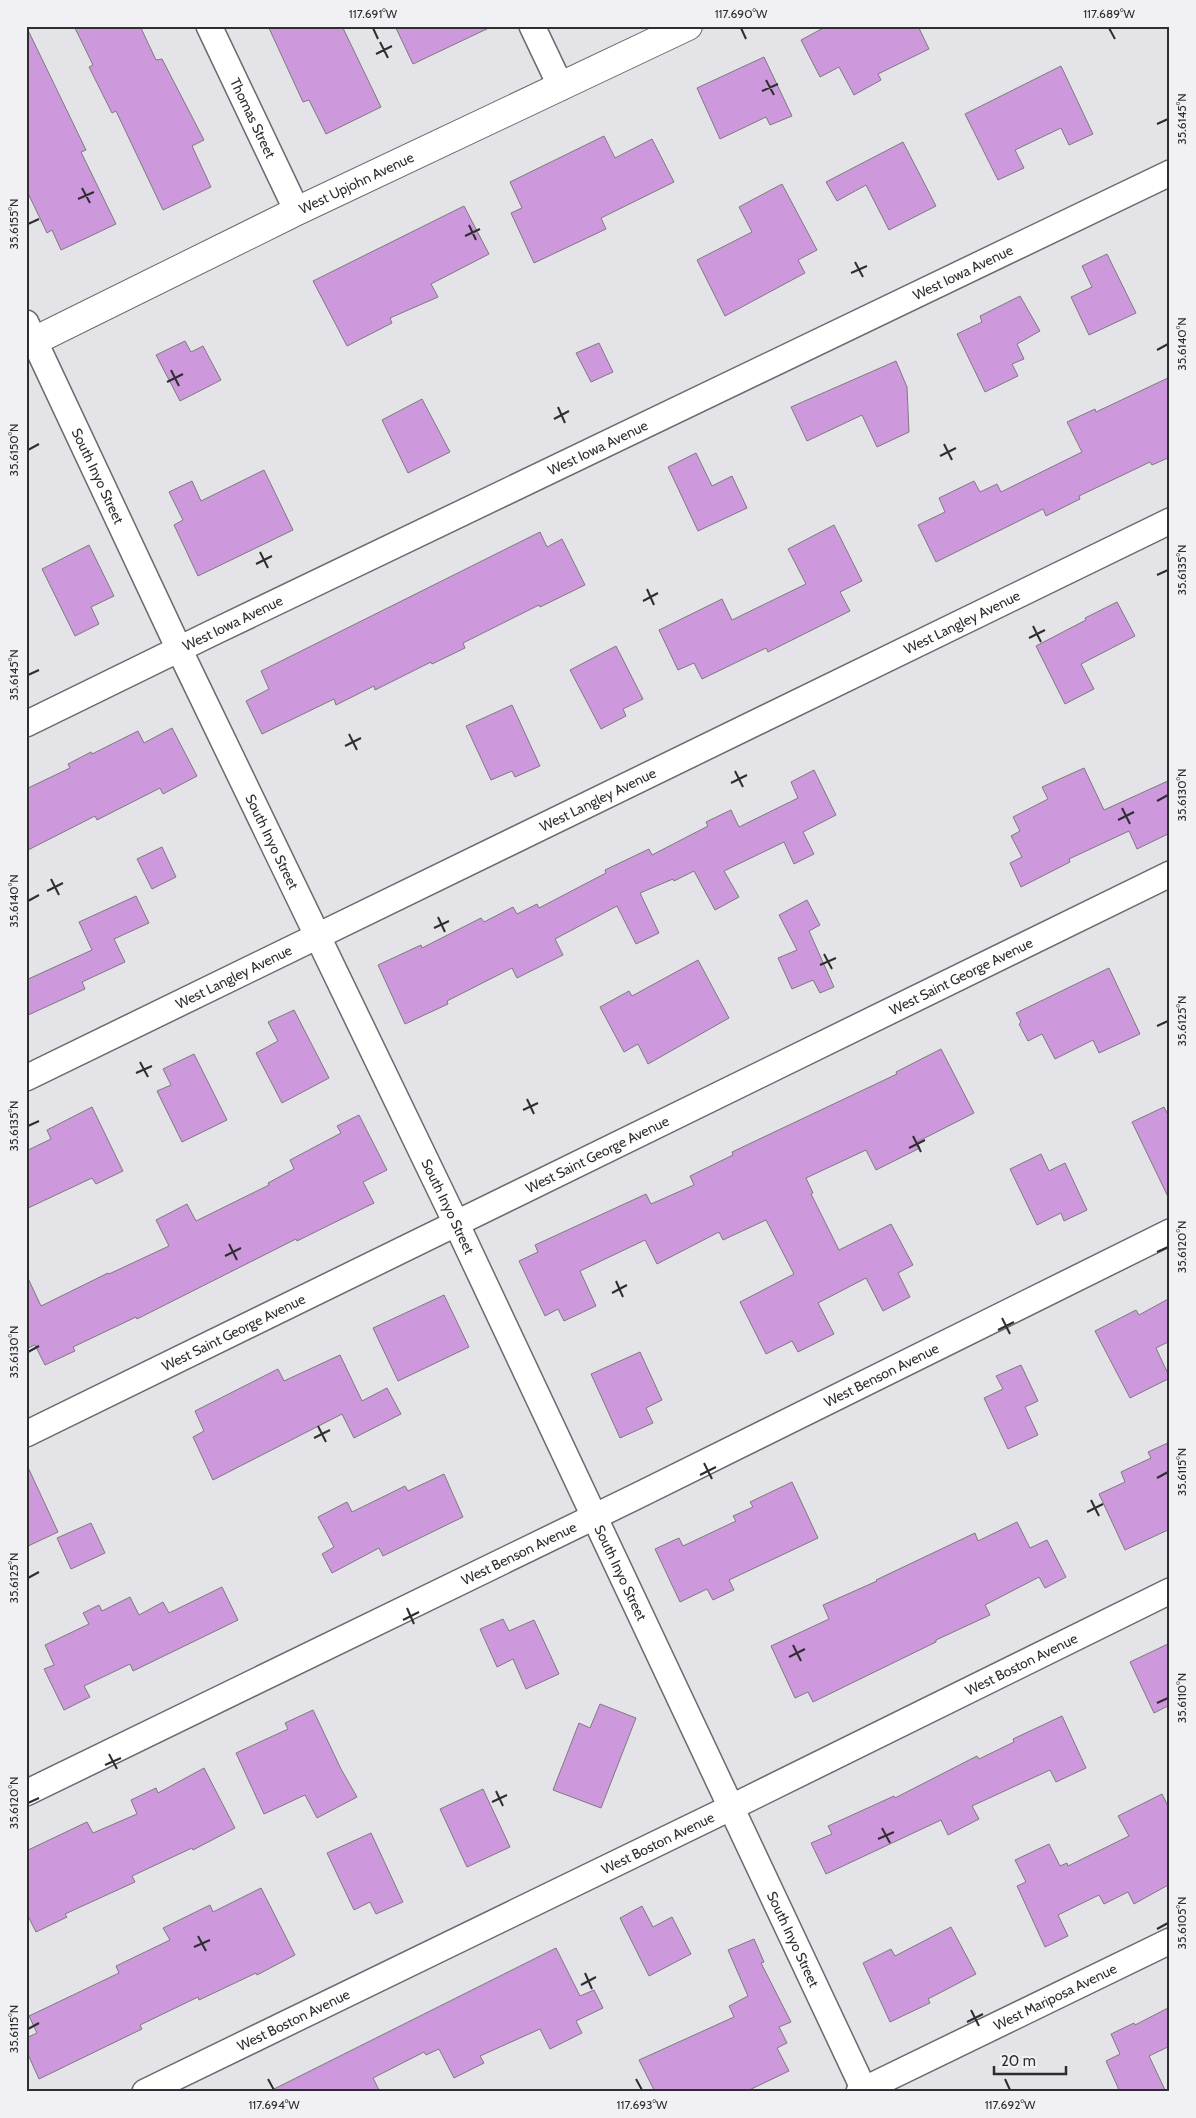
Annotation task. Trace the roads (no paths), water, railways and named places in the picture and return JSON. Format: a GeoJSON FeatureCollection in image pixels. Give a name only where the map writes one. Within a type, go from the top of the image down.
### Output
{"type":"FeatureCollection","features":[{"type":"Feature","properties":{"kind":"street","name":"Thomas Street"},"geometry":{"type":"LineString","coordinates":[[209,26],[297,211]]}},
{"type":"Feature","properties":{"kind":"street"},"geometry":{"type":"LineString","coordinates":[[532,26],[561,87]]}},
{"type":"Feature","properties":{"kind":"street","name":"West Upjohn Avenue"},"geometry":{"type":"LineString","coordinates":[[29,337],[688,26]]}},
{"type":"Feature","properties":{"kind":"street","name":"West Iowa Avenue"},"geometry":{"type":"LineString","coordinates":[[26,724],[1170,173]]}},
{"type":"Feature","properties":{"kind":"street","name":"South Inyo Street"},"geometry":{"type":"LineString","coordinates":[[29,337],[457,1225],[732,1807],[863,2091]]}},
{"type":"Feature","properties":{"kind":"street","name":"West Langley Avenue"},"geometry":{"type":"LineString","coordinates":[[26,1078],[1170,521]]}},
{"type":"Feature","properties":{"kind":"street","name":"West Saint George Avenue"},"geometry":{"type":"LineString","coordinates":[[26,1434],[457,1225],[1170,874]]}},
{"type":"Feature","properties":{"kind":"street","name":"West Benson Avenue"},"geometry":{"type":"LineString","coordinates":[[26,1793],[1170,1232]]}},
{"type":"Feature","properties":{"kind":"street","name":"West Boston Avenue"},"geometry":{"type":"LineString","coordinates":[[145,2092],[732,1807],[1170,1591]]}},
{"type":"Feature","properties":{"kind":"street","name":"West Mariposa Avenue"},"geometry":{"type":"LineString","coordinates":[[863,2091],[1170,1941]]}}]}
